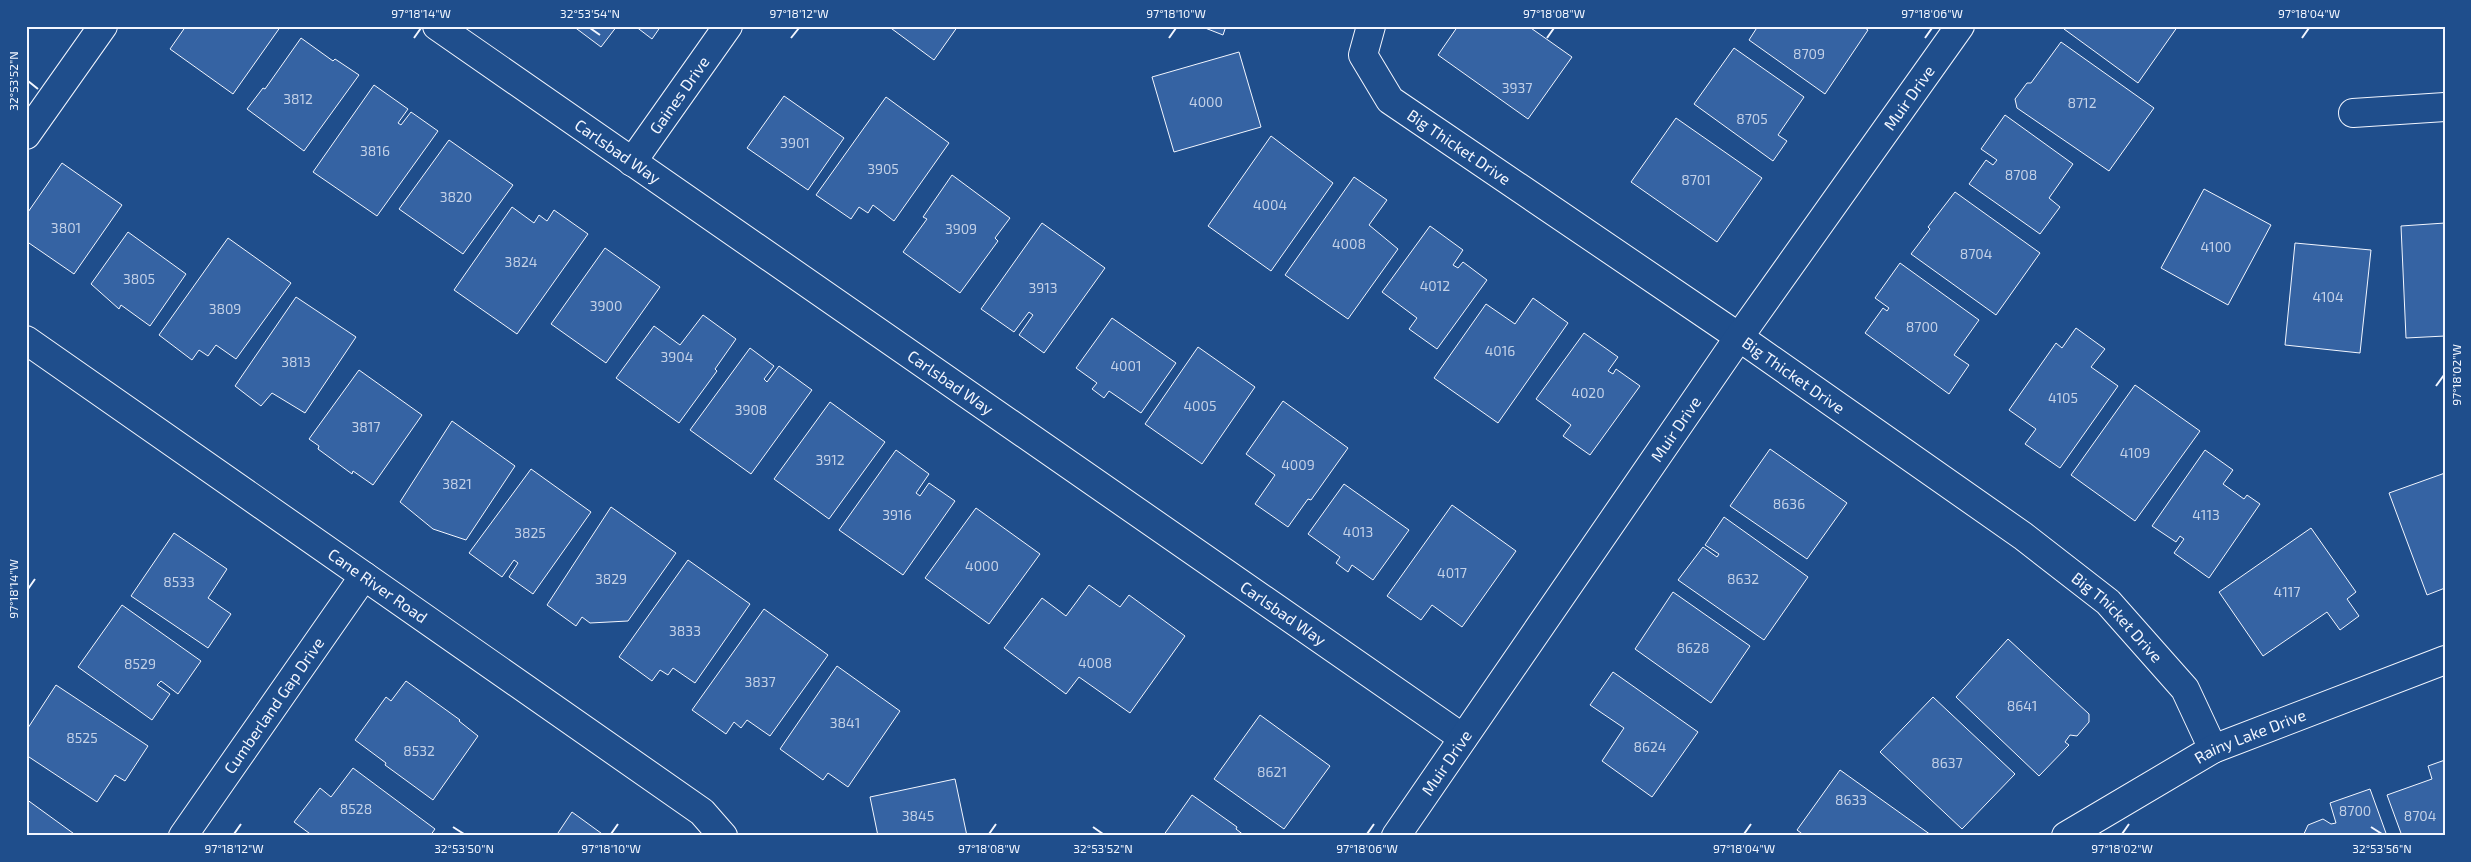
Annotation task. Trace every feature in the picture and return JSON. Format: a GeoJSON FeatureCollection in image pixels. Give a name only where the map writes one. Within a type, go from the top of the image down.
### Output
{"type":"FeatureCollection","features":[{"type":"Feature","properties":{"kind":"street"},"geometry":{"type":"LineString","coordinates":[[26,135],[103,26]]}},
{"type":"Feature","properties":{"kind":"street","name":"Carlsbad Way"},"geometry":{"type":"LineString","coordinates":[[437,26],[1463,738]]}},
{"type":"Feature","properties":{"kind":"street","name":"Gaines Drive"},"geometry":{"type":"LineString","coordinates":[[632,162],[728,26]]}},
{"type":"Feature","properties":{"kind":"street","name":"Big Thicket Drive"},"geometry":{"type":"LineString","coordinates":[[1371,26],[1363,55],[1390,100],[1739,337],[2023,536],[2108,602],[2186,689],[2213,749]]}},
{"type":"Feature","properties":{"kind":"street","name":"Muir Drive"},"geometry":{"type":"LineString","coordinates":[[1396,836],[1739,337],[1960,26]]}},
{"type":"Feature","properties":{"kind":"street"},"geometry":{"type":"LineString","coordinates":[[2353,113],[2445,107]]}},
{"type":"Feature","properties":{"kind":"street","name":"Cane River Road"},"geometry":{"type":"LineString","coordinates":[[26,340],[702,812],[723,836]]}},
{"type":"Feature","properties":{"kind":"street","name":"Cumberland Gap Drive"},"geometry":{"type":"LineString","coordinates":[[183,836],[364,576]]}},
{"type":"Feature","properties":{"kind":"street","name":"Rainy Lake Drive"},"geometry":{"type":"LineString","coordinates":[[2066,836],[2213,749],[2445,660]]}},
{"type":"Feature","properties":{"kind":"building"},"geometry":{"type":"Polygon","coordinates":[[[186,26],[281,26],[233,94],[170,49],[186,26]]]}},
{"type":"Feature","properties":{"kind":"building"},"geometry":{"type":"Polygon","coordinates":[[[573,26],[617,26],[601,47],[573,26]]]}},
{"type":"Feature","properties":{"kind":"building"},"geometry":{"type":"Polygon","coordinates":[[[635,26],[661,26],[652,39],[635,26]]]}},
{"type":"Feature","properties":{"kind":"building"},"geometry":{"type":"Polygon","coordinates":[[[888,26],[958,26],[934,60],[888,26]]]}},
{"type":"Feature","properties":{"kind":"building"},"geometry":{"type":"Polygon","coordinates":[[[1200,26],[1226,26],[1223,35],[1200,26]]]}},
{"type":"Feature","properties":{"kind":"building"},"geometry":{"type":"Polygon","coordinates":[[[1458,26],[1528,26],[1572,57],[1528,119],[1438,55],[1458,26]]]}},
{"type":"Feature","properties":{"kind":"building"},"geometry":{"type":"Polygon","coordinates":[[[1758,26],[1862,26],[1868,30],[1825,94],[1749,40],[1758,26]]]}},
{"type":"Feature","properties":{"kind":"building"},"geometry":{"type":"Polygon","coordinates":[[[2066,26],[2178,26],[2138,83],[2064,29],[2066,26]]]}},
{"type":"Feature","properties":{"kind":"building"},"geometry":{"type":"Polygon","coordinates":[[[301,38],[333,61],[335,59],[359,75],[304,151],[247,109],[263,88],[265,89],[301,38]]]}},
{"type":"Feature","properties":{"kind":"building"},"geometry":{"type":"Polygon","coordinates":[[[2061,42],[2154,108],[2109,171],[2017,108],[2015,99],[2027,83],[2031,83],[2061,42]]]}},
{"type":"Feature","properties":{"kind":"building"},"geometry":{"type":"Polygon","coordinates":[[[1734,48],[1804,97],[1778,135],[1787,141],[1773,161],[1694,104],[1734,48]]]}},
{"type":"Feature","properties":{"kind":"building"},"geometry":{"type":"Polygon","coordinates":[[[1239,52],[1261,127],[1174,152],[1152,77],[1239,52]]]}},
{"type":"Feature","properties":{"kind":"building"},"geometry":{"type":"Polygon","coordinates":[[[374,85],[408,109],[398,123],[401,125],[411,112],[438,131],[377,216],[313,172],[374,85]]]}},
{"type":"Feature","properties":{"kind":"building"},"geometry":{"type":"Polygon","coordinates":[[[784,96],[844,138],[808,190],[747,148],[784,96]]]}},
{"type":"Feature","properties":{"kind":"building"},"geometry":{"type":"Polygon","coordinates":[[[886,97],[949,143],[894,221],[873,205],[868,213],[859,207],[851,219],[816,195],[886,97]]]}},
{"type":"Feature","properties":{"kind":"building"},"geometry":{"type":"Polygon","coordinates":[[[2005,115],[2073,164],[2049,198],[2060,207],[2040,234],[1969,184],[1986,160],[1993,165],[1997,160],[1981,149],[2005,115]]]}},
{"type":"Feature","properties":{"kind":"building"},"geometry":{"type":"Polygon","coordinates":[[[1676,118],[1762,178],[1717,242],[1631,182],[1676,118]]]}},
{"type":"Feature","properties":{"kind":"building"},"geometry":{"type":"Polygon","coordinates":[[[1271,136],[1333,183],[1271,271],[1208,226],[1271,136]]]}},
{"type":"Feature","properties":{"kind":"building"},"geometry":{"type":"Polygon","coordinates":[[[449,140],[513,185],[463,254],[399,209],[449,140]]]}},
{"type":"Feature","properties":{"kind":"building"},"geometry":{"type":"Polygon","coordinates":[[[62,163],[122,205],[74,274],[26,241],[26,215],[62,163]]]}},
{"type":"Feature","properties":{"kind":"building"},"geometry":{"type":"Polygon","coordinates":[[[952,175],[1010,218],[995,238],[998,241],[960,293],[903,252],[927,219],[923,217],[952,175]]]}},
{"type":"Feature","properties":{"kind":"building"},"geometry":{"type":"Polygon","coordinates":[[[1354,177],[1387,200],[1369,225],[1398,249],[1348,319],[1285,275],[1354,177]]]}},
{"type":"Feature","properties":{"kind":"building"},"geometry":{"type":"Polygon","coordinates":[[[2204,189],[2271,225],[2228,305],[2161,268],[2204,189]]]}},
{"type":"Feature","properties":{"kind":"building"},"geometry":{"type":"Polygon","coordinates":[[[1955,192],[2040,253],[1996,315],[1911,254],[1930,229],[1928,227],[1955,192]]]}},
{"type":"Feature","properties":{"kind":"building"},"geometry":{"type":"Polygon","coordinates":[[[512,207],[534,223],[539,215],[547,221],[554,210],[588,234],[517,334],[454,290],[512,207]]]}},
{"type":"Feature","properties":{"kind":"building"},"geometry":{"type":"Polygon","coordinates":[[[1042,223],[1105,268],[1044,353],[1019,335],[1033,315],[1029,312],[1014,332],[981,309],[1042,223]]]}},
{"type":"Feature","properties":{"kind":"building"},"geometry":{"type":"Polygon","coordinates":[[[2445,223],[2445,336],[2406,338],[2401,226],[2445,223]]]}},
{"type":"Feature","properties":{"kind":"building"},"geometry":{"type":"Polygon","coordinates":[[[1430,226],[1463,250],[1453,265],[1458,268],[1463,262],[1487,280],[1437,349],[1409,329],[1417,318],[1382,292],[1430,226]]]}},
{"type":"Feature","properties":{"kind":"building"},"geometry":{"type":"Polygon","coordinates":[[[128,232],[186,274],[150,326],[121,305],[119,309],[91,284],[128,232]]]}},
{"type":"Feature","properties":{"kind":"building"},"geometry":{"type":"Polygon","coordinates":[[[228,238],[291,283],[236,359],[216,345],[208,356],[199,350],[192,360],[159,335],[228,238]]]}},
{"type":"Feature","properties":{"kind":"building"},"geometry":{"type":"Polygon","coordinates":[[[2295,243],[2371,250],[2360,353],[2285,345],[2295,243]]]}},
{"type":"Feature","properties":{"kind":"building"},"geometry":{"type":"Polygon","coordinates":[[[605,248],[660,287],[606,363],[551,324],[605,248]]]}},
{"type":"Feature","properties":{"kind":"building"},"geometry":{"type":"Polygon","coordinates":[[[1900,263],[1979,320],[1954,355],[1969,365],[1949,394],[1865,333],[1883,308],[1887,311],[1889,308],[1875,298],[1900,263]]]}},
{"type":"Feature","properties":{"kind":"building"},"geometry":{"type":"Polygon","coordinates":[[[296,297],[356,337],[305,413],[272,393],[261,406],[235,386],[296,297]]]}},
{"type":"Feature","properties":{"kind":"building"},"geometry":{"type":"Polygon","coordinates":[[[1533,298],[1568,323],[1498,423],[1434,378],[1486,304],[1515,324],[1533,298]]]}},
{"type":"Feature","properties":{"kind":"building"},"geometry":{"type":"Polygon","coordinates":[[[703,315],[736,339],[715,369],[717,371],[679,423],[616,378],[654,326],[680,345],[703,315]]]}},
{"type":"Feature","properties":{"kind":"building"},"geometry":{"type":"Polygon","coordinates":[[[1112,318],[1176,363],[1141,413],[1109,391],[1104,398],[1092,389],[1097,383],[1076,368],[1112,318]]]}},
{"type":"Feature","properties":{"kind":"building"},"geometry":{"type":"Polygon","coordinates":[[[2076,328],[2105,349],[2091,367],[2118,386],[2060,468],[2025,444],[2036,429],[2009,410],[2056,343],[2062,348],[2076,328]]]}},
{"type":"Feature","properties":{"kind":"building"},"geometry":{"type":"Polygon","coordinates":[[[1584,333],[1618,357],[1608,371],[1613,374],[1616,369],[1640,386],[1590,455],[1563,436],[1571,425],[1536,399],[1584,333]]]}},
{"type":"Feature","properties":{"kind":"building"},"geometry":{"type":"Polygon","coordinates":[[[1198,347],[1255,387],[1202,464],[1145,424],[1198,347]]]}},
{"type":"Feature","properties":{"kind":"building"},"geometry":{"type":"Polygon","coordinates":[[[750,348],[774,366],[764,379],[767,382],[779,366],[812,390],[751,474],[690,430],[750,348]]]}},
{"type":"Feature","properties":{"kind":"building"},"geometry":{"type":"Polygon","coordinates":[[[359,370],[422,415],[373,485],[353,471],[352,474],[318,449],[319,446],[309,439],[359,370]]]}},
{"type":"Feature","properties":{"kind":"building"},"geometry":{"type":"Polygon","coordinates":[[[2135,385],[2200,431],[2135,521],[2071,475],[2135,385]]]}},
{"type":"Feature","properties":{"kind":"building"},"geometry":{"type":"Polygon","coordinates":[[[1283,401],[1348,448],[1311,500],[1308,499],[1288,527],[1255,504],[1275,475],[1246,454],[1283,401]]]}},
{"type":"Feature","properties":{"kind":"building"},"geometry":{"type":"Polygon","coordinates":[[[830,402],[885,442],[829,519],[774,479],[830,402]]]}},
{"type":"Feature","properties":{"kind":"building"},"geometry":{"type":"Polygon","coordinates":[[[452,421],[515,466],[466,540],[433,529],[400,502],[452,421]]]}},
{"type":"Feature","properties":{"kind":"building"},"geometry":{"type":"Polygon","coordinates":[[[1770,449],[1847,503],[1807,559],[1730,506],[1770,449]]]}},
{"type":"Feature","properties":{"kind":"building"},"geometry":{"type":"Polygon","coordinates":[[[896,450],[929,474],[916,493],[920,496],[929,483],[955,501],[903,575],[839,530],[896,450]]]}},
{"type":"Feature","properties":{"kind":"building"},"geometry":{"type":"Polygon","coordinates":[[[2205,450],[2233,470],[2223,484],[2244,499],[2247,495],[2260,504],[2209,578],[2174,553],[2184,539],[2180,536],[2176,542],[2152,526],[2205,450]]]}},
{"type":"Feature","properties":{"kind":"building"},"geometry":{"type":"Polygon","coordinates":[[[531,469],[591,512],[533,594],[509,577],[518,563],[514,560],[502,577],[469,553],[531,469]]]}},
{"type":"Feature","properties":{"kind":"building"},"geometry":{"type":"Polygon","coordinates":[[[2445,473],[2445,588],[2427,595],[2389,493],[2445,473]]]}},
{"type":"Feature","properties":{"kind":"building"},"geometry":{"type":"Polygon","coordinates":[[[1344,484],[1409,530],[1373,580],[1352,565],[1348,572],[1336,563],[1340,557],[1308,534],[1344,484]]]}},
{"type":"Feature","properties":{"kind":"building"},"geometry":{"type":"Polygon","coordinates":[[[1452,505],[1516,551],[1462,627],[1432,605],[1421,620],[1387,596],[1452,505]]]}},
{"type":"Feature","properties":{"kind":"building"},"geometry":{"type":"Polygon","coordinates":[[[611,507],[676,553],[628,621],[590,623],[582,617],[576,626],[547,605],[611,507]]]}},
{"type":"Feature","properties":{"kind":"building"},"geometry":{"type":"Polygon","coordinates":[[[976,508],[1040,554],[989,624],[925,578],[976,508]]]}},
{"type":"Feature","properties":{"kind":"building"},"geometry":{"type":"Polygon","coordinates":[[[1724,517],[1808,577],[1764,640],[1678,580],[1703,547],[1717,557],[1719,554],[1705,545],[1724,517]]]}},
{"type":"Feature","properties":{"kind":"building"},"geometry":{"type":"Polygon","coordinates":[[[2311,528],[2356,592],[2347,599],[2359,616],[2340,630],[2327,612],[2263,656],[2219,592],[2311,528]]]}},
{"type":"Feature","properties":{"kind":"building"},"geometry":{"type":"Polygon","coordinates":[[[174,533],[227,569],[208,598],[231,614],[208,648],[131,596],[174,533]]]}},
{"type":"Feature","properties":{"kind":"building"},"geometry":{"type":"Polygon","coordinates":[[[688,560],[750,604],[695,683],[673,668],[668,675],[660,670],[652,681],[619,657],[688,560]]]}},
{"type":"Feature","properties":{"kind":"building"},"geometry":{"type":"Polygon","coordinates":[[[1089,585],[1120,607],[1129,595],[1185,636],[1130,713],[1079,677],[1066,694],[1004,648],[1042,598],[1066,616],[1089,585]]]}},
{"type":"Feature","properties":{"kind":"building"},"geometry":{"type":"Polygon","coordinates":[[[1673,592],[1750,646],[1711,703],[1635,649],[1673,592]]]}},
{"type":"Feature","properties":{"kind":"building"},"geometry":{"type":"Polygon","coordinates":[[[122,605],[201,661],[178,694],[161,681],[157,685],[170,694],[152,720],[78,667],[122,605]]]}},
{"type":"Feature","properties":{"kind":"building"},"geometry":{"type":"Polygon","coordinates":[[[764,609],[828,655],[770,736],[747,720],[741,728],[734,722],[726,734],[692,710],[764,609]]]}},
{"type":"Feature","properties":{"kind":"building"},"geometry":{"type":"Polygon","coordinates":[[[2008,639],[2089,714],[2089,722],[2077,736],[2070,735],[2065,742],[2069,745],[2039,776],[1956,697],[2008,639]]]}},
{"type":"Feature","properties":{"kind":"building"},"geometry":{"type":"Polygon","coordinates":[[[837,666],[900,711],[848,787],[828,773],[823,780],[780,749],[837,666]]]}},
{"type":"Feature","properties":{"kind":"building"},"geometry":{"type":"Polygon","coordinates":[[[1613,672],[1698,732],[1652,797],[1602,761],[1624,728],[1590,705],[1613,672]]]}},
{"type":"Feature","properties":{"kind":"building"},"geometry":{"type":"Polygon","coordinates":[[[406,681],[460,720],[478,736],[433,800],[385,765],[386,763],[355,740],[386,697],[391,701],[406,681]]]}},
{"type":"Feature","properties":{"kind":"building"},"geometry":{"type":"Polygon","coordinates":[[[56,685],[148,746],[125,781],[115,775],[97,802],[26,755],[26,731],[56,685]]]}},
{"type":"Feature","properties":{"kind":"building"},"geometry":{"type":"Polygon","coordinates":[[[1933,697],[2015,774],[1962,829],[1880,752],[1933,697]]]}},
{"type":"Feature","properties":{"kind":"building"},"geometry":{"type":"Polygon","coordinates":[[[1260,715],[1330,766],[1284,829],[1214,779],[1260,715]]]}},
{"type":"Feature","properties":{"kind":"building"},"geometry":{"type":"Polygon","coordinates":[[[2445,760],[2445,836],[2402,836],[2387,795],[2432,779],[2428,766],[2445,760]]]}},
{"type":"Feature","properties":{"kind":"building"},"geometry":{"type":"Polygon","coordinates":[[[353,768],[435,829],[430,836],[313,836],[294,822],[320,788],[331,797],[353,768]]]}},
{"type":"Feature","properties":{"kind":"building"},"geometry":{"type":"Polygon","coordinates":[[[1840,770],[1931,835],[1805,836],[1797,830],[1840,770]]]}},
{"type":"Feature","properties":{"kind":"building"},"geometry":{"type":"Polygon","coordinates":[[[955,779],[967,836],[878,836],[870,797],[955,779]]]}},
{"type":"Feature","properties":{"kind":"building"},"geometry":{"type":"Polygon","coordinates":[[[2370,789],[2387,836],[2303,836],[2308,825],[2323,819],[2331,824],[2336,823],[2330,803],[2370,789]]]}},
{"type":"Feature","properties":{"kind":"building"},"geometry":{"type":"Polygon","coordinates":[[[1192,795],[1237,827],[1236,829],[1245,836],[1163,836],[1192,795]]]}},
{"type":"Feature","properties":{"kind":"building"},"geometry":{"type":"Polygon","coordinates":[[[26,799],[77,836],[26,836],[26,799]]]}},
{"type":"Feature","properties":{"kind":"building"},"geometry":{"type":"Polygon","coordinates":[[[572,812],[605,836],[556,836],[572,812]]]}}]}
